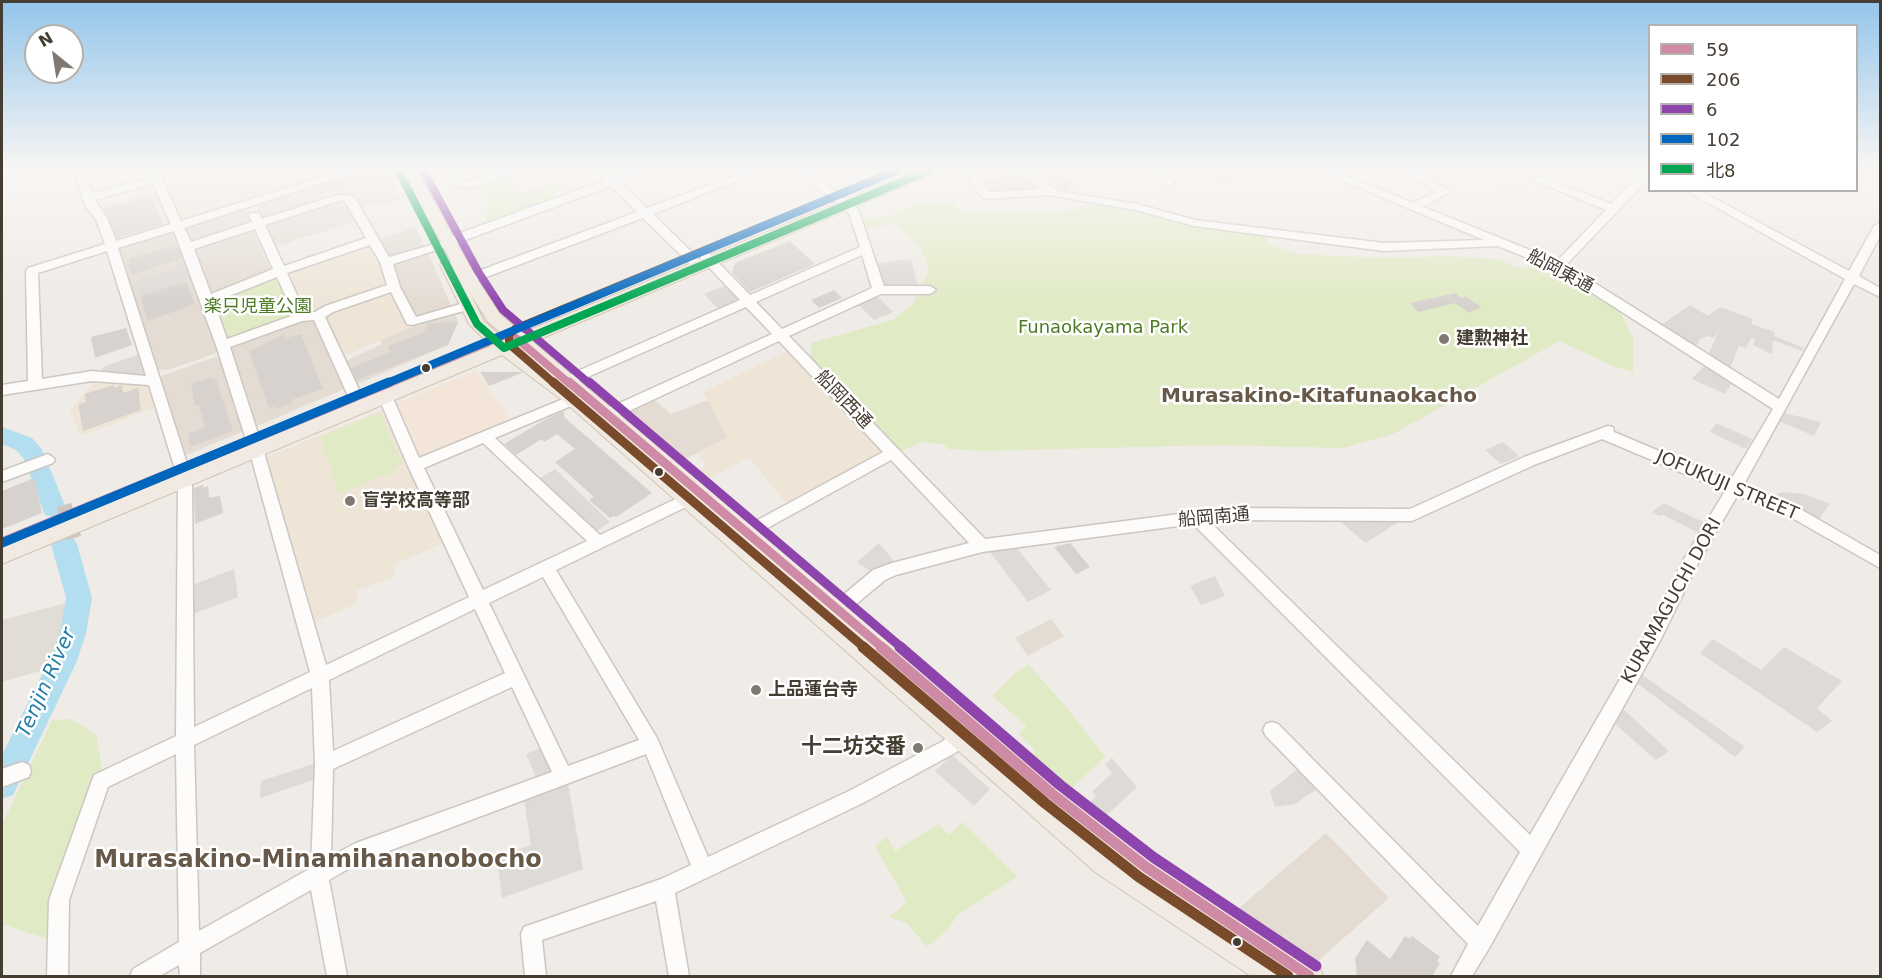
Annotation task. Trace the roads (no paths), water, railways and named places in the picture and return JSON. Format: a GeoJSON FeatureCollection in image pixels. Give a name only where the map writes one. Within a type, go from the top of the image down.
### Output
{"type":"FeatureCollection","features":[{"type":"Feature","properties":{"kind":"main road"},"geometry":{"type":"LineString","coordinates":[[426,216],[507,340]]}},
{"type":"Feature","properties":{"kind":"main road"},"geometry":{"type":"LineString","coordinates":[[430,216],[467,306],[477,324],[507,340],[571,390],[966,733],[1104,863],[1275,976]]}},
{"type":"Feature","properties":{"kind":"main road"},"geometry":{"type":"LineString","coordinates":[[255,444],[356,398],[507,340],[809,216]]}},
{"type":"Feature","properties":{"kind":"main road"},"geometry":{"type":"LineString","coordinates":[[2,542],[385,396],[507,340]]}},
{"type":"Feature","properties":{"kind":"main road"},"geometry":{"type":"LineString","coordinates":[[571,390],[609,414],[691,494],[748,532],[832,615]]}},
{"type":"Feature","properties":{"kind":"main road"},"geometry":{"type":"LineString","coordinates":[[2,556],[184,473]]}},
{"type":"Feature","properties":{"kind":"main road"},"geometry":{"type":"LineString","coordinates":[[966,733],[1052,794],[1146,867],[1310,976]]}},
{"type":"Feature","properties":{"kind":"street"},"geometry":{"type":"LineString","coordinates":[[99,216],[112,247],[184,473],[184,741],[190,976]]}},
{"type":"Feature","properties":{"kind":"street"},"geometry":{"type":"LineString","coordinates":[[172,216],[208,300],[255,444],[320,676],[324,764],[320,875],[337,976]]}},
{"type":"Feature","properties":{"kind":"street"},"geometry":{"type":"LineString","coordinates":[[34,386],[32,271],[213,216]]}},
{"type":"Feature","properties":{"kind":"street"},"geometry":{"type":"LineString","coordinates":[[255,216],[301,317]]}},
{"type":"Feature","properties":{"kind":"street"},"geometry":{"type":"LineString","coordinates":[[187,247],[284,216]]}},
{"type":"Feature","properties":{"kind":"street"},"geometry":{"type":"LineString","coordinates":[[359,216],[386,262],[394,287],[414,322],[467,306]]}},
{"type":"Feature","properties":{"kind":"street"},"geometry":{"type":"LineString","coordinates":[[386,262],[519,216]]}},
{"type":"Feature","properties":{"kind":"street"},"geometry":{"type":"LineString","coordinates":[[469,279],[640,216]]}},
{"type":"Feature","properties":{"kind":"street","name":"船岡西通"},"geometry":{"type":"LineString","coordinates":[[646,216],[748,301],[982,546]]}},
{"type":"Feature","properties":{"kind":"street"},"geometry":{"type":"LineString","coordinates":[[855,216],[879,290]]}},
{"type":"Feature","properties":{"kind":"street"},"geometry":{"type":"LineString","coordinates":[[1168,216],[1194,223],[1384,247],[1503,243]]}},
{"type":"Feature","properties":{"kind":"street","name":"船岡東通"},"geometry":{"type":"LineString","coordinates":[[1435,216],[1559,266],[1781,407]]}},
{"type":"Feature","properties":{"kind":"street"},"geometry":{"type":"LineString","coordinates":[[1559,266],[1607,216]]}},
{"type":"Feature","properties":{"kind":"street"},"geometry":{"type":"LineString","coordinates":[[1737,216],[1881,293]]}},
{"type":"Feature","properties":{"kind":"street","name":"KURAMAGUCHI DORI"},"geometry":{"type":"LineString","coordinates":[[1461,976],[1655,634],[1690,564],[1781,407],[1881,225]]}},
{"type":"Feature","properties":{"kind":"street"},"geometry":{"type":"LineString","coordinates":[[208,300],[280,271],[372,240]]}},
{"type":"Feature","properties":{"kind":"street"},"geometry":{"type":"LineString","coordinates":[[415,466],[484,437],[571,390],[748,301],[866,249]]}},
{"type":"Feature","properties":{"kind":"street"},"geometry":{"type":"LineString","coordinates":[[223,345],[301,317],[318,316],[329,309],[394,287]]}},
{"type":"Feature","properties":{"kind":"street"},"geometry":{"type":"LineString","coordinates":[[609,414],[879,290],[930,290]]}},
{"type":"Feature","properties":{"kind":"street"},"geometry":{"type":"LineString","coordinates":[[318,316],[356,398]]}},
{"type":"Feature","properties":{"kind":"street"},"geometry":{"type":"LineString","coordinates":[[2,390],[92,376],[155,381]]}},
{"type":"Feature","properties":{"kind":"street"},"geometry":{"type":"LineString","coordinates":[[385,396],[415,466],[564,777]]}},
{"type":"Feature","properties":{"kind":"street","name":"JOFUKUJI STREET"},"geometry":{"type":"LineString","coordinates":[[1605,432],[1734,489],[1783,507],[1881,562]]}},
{"type":"Feature","properties":{"kind":"street","name":"船岡南通"},"geometry":{"type":"LineString","coordinates":[[832,615],[879,575],[892,569],[982,546],[1226,514],[1412,514],[1529,461],[1605,432]]}},
{"type":"Feature","properties":{"kind":"street"},"geometry":{"type":"LineString","coordinates":[[484,437],[598,542]]}},
{"type":"Feature","properties":{"kind":"street"},"geometry":{"type":"LineString","coordinates":[[748,532],[893,453]]}},
{"type":"Feature","properties":{"kind":"street"},"geometry":{"type":"LineString","coordinates":[[2,477],[38,463]]}},
{"type":"Feature","properties":{"kind":"street"},"geometry":{"type":"LineString","coordinates":[[57,976],[59,900],[101,781],[546,568],[691,494]]}},
{"type":"Feature","properties":{"kind":"street"},"geometry":{"type":"LineString","coordinates":[[1196,518],[1532,849]]}},
{"type":"Feature","properties":{"kind":"street"},"geometry":{"type":"LineString","coordinates":[[546,568],[651,744],[703,870]]}},
{"type":"Feature","properties":{"kind":"street"},"geometry":{"type":"LineString","coordinates":[[324,764],[515,677]]}},
{"type":"Feature","properties":{"kind":"street"},"geometry":{"type":"LineString","coordinates":[[1272,730],[1481,943]]}},
{"type":"Feature","properties":{"kind":"street"},"geometry":{"type":"LineString","coordinates":[[536,976],[531,934],[664,888],[703,870],[856,796],[966,733]]}},
{"type":"Feature","properties":{"kind":"street"},"geometry":{"type":"LineString","coordinates":[[140,976],[356,854],[651,744]]}},
{"type":"Feature","properties":{"kind":"street"},"geometry":{"type":"LineString","coordinates":[[664,888],[679,976]]}},
{"type":"Feature","properties":{"kind":"waterway","name":"Tenjin River"},"geometry":{"type":"LineString","coordinates":[[2,435],[24,444],[34,455],[54,508]]}},
{"type":"Feature","properties":{"kind":"waterway","name":"Tenjin River"},"geometry":{"type":"LineString","coordinates":[[2,785],[63,661],[73,633],[79,598],[64,544]]}},
{"type":"Feature","properties":{"kind":"tunnel"},"geometry":{"type":"LineString","coordinates":[[64,505],[74,538]]}},
{"type":"Feature","properties":{"kind":"place","name":"建勲神社"},"geometry":{"type":"Point","coordinates":[1444,339]}},
{"type":"Feature","properties":{"kind":"place","name":"盲学校高等部"},"geometry":{"type":"Point","coordinates":[350,501]}},
{"type":"Feature","properties":{"kind":"place","name":"上品蓮台寺"},"geometry":{"type":"Point","coordinates":[756,690]}},
{"type":"Feature","properties":{"kind":"place","name":"十二坊交番"},"geometry":{"type":"Point","coordinates":[918,748]}},
{"type":"Feature","properties":{"kind":"district","name":"Murasakino-Kitafunaokacho"},"geometry":{"type":"Point","coordinates":[1319,397]}},
{"type":"Feature","properties":{"kind":"district","name":"Murasakino-Minamihananobocho"},"geometry":{"type":"Point","coordinates":[318,861]}},
{"type":"Feature","properties":{"kind":"park label","name":"楽只児童公園"},"geometry":{"type":"Point","coordinates":[258,307]}},
{"type":"Feature","properties":{"kind":"park label","name":"Funaokayama Park"},"geometry":{"type":"Point","coordinates":[1103,328]}}]}
